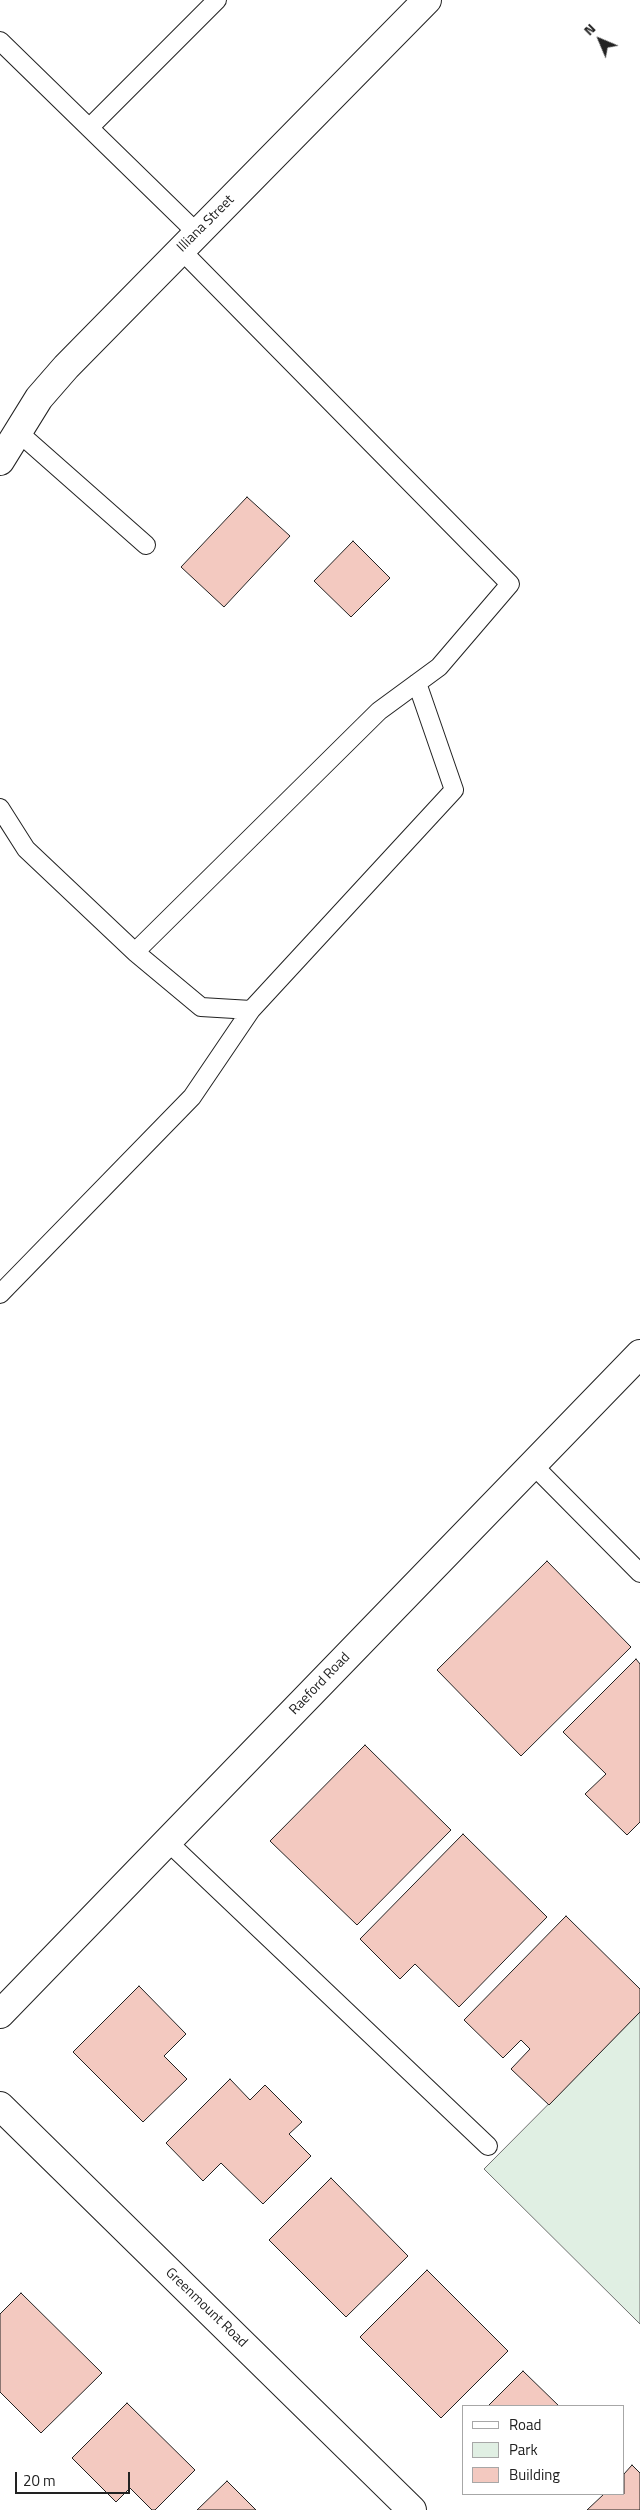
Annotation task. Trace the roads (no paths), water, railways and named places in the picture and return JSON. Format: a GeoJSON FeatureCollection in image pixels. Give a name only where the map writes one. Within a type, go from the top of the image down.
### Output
{"type":"FeatureCollection","features":[{"type":"Feature","properties":{"kind":"street","name":"Illiana Street"},"geometry":{"type":"LineString","coordinates":[[0,461],[40,398],[66,367],[426,0]]}},
{"type":"Feature","properties":{"kind":"street","name":"Raeford Road"},"geometry":{"type":"LineString","coordinates":[[0,2014],[640,1354]]}},
{"type":"Feature","properties":{"kind":"street","name":"Greenmount Road"},"geometry":{"type":"LineString","coordinates":[[0,2106],[412,2510]]}},
{"type":"Feature","properties":{"kind":"lane"},"geometry":{"type":"LineString","coordinates":[[89,128],[217,0]]}},
{"type":"Feature","properties":{"kind":"lane"},"geometry":{"type":"LineString","coordinates":[[0,41],[89,128],[189,242],[510,584],[439,667],[379,711],[135,952]]}},
{"type":"Feature","properties":{"kind":"lane"},"geometry":{"type":"LineString","coordinates":[[18,432],[146,545]]}},
{"type":"Feature","properties":{"kind":"lane"},"geometry":{"type":"LineString","coordinates":[[0,1294],[192,1097],[251,1010],[454,790],[418,683]]}},
{"type":"Feature","properties":{"kind":"lane"},"geometry":{"type":"LineString","coordinates":[[0,808],[26,849],[135,952],[201,1007],[251,1010]]}},
{"type":"Feature","properties":{"kind":"lane"},"geometry":{"type":"LineString","coordinates":[[532,1465],[640,1573]]}},
{"type":"Feature","properties":{"kind":"lane"},"geometry":{"type":"LineString","coordinates":[[168,1842],[488,2146]]}}]}
